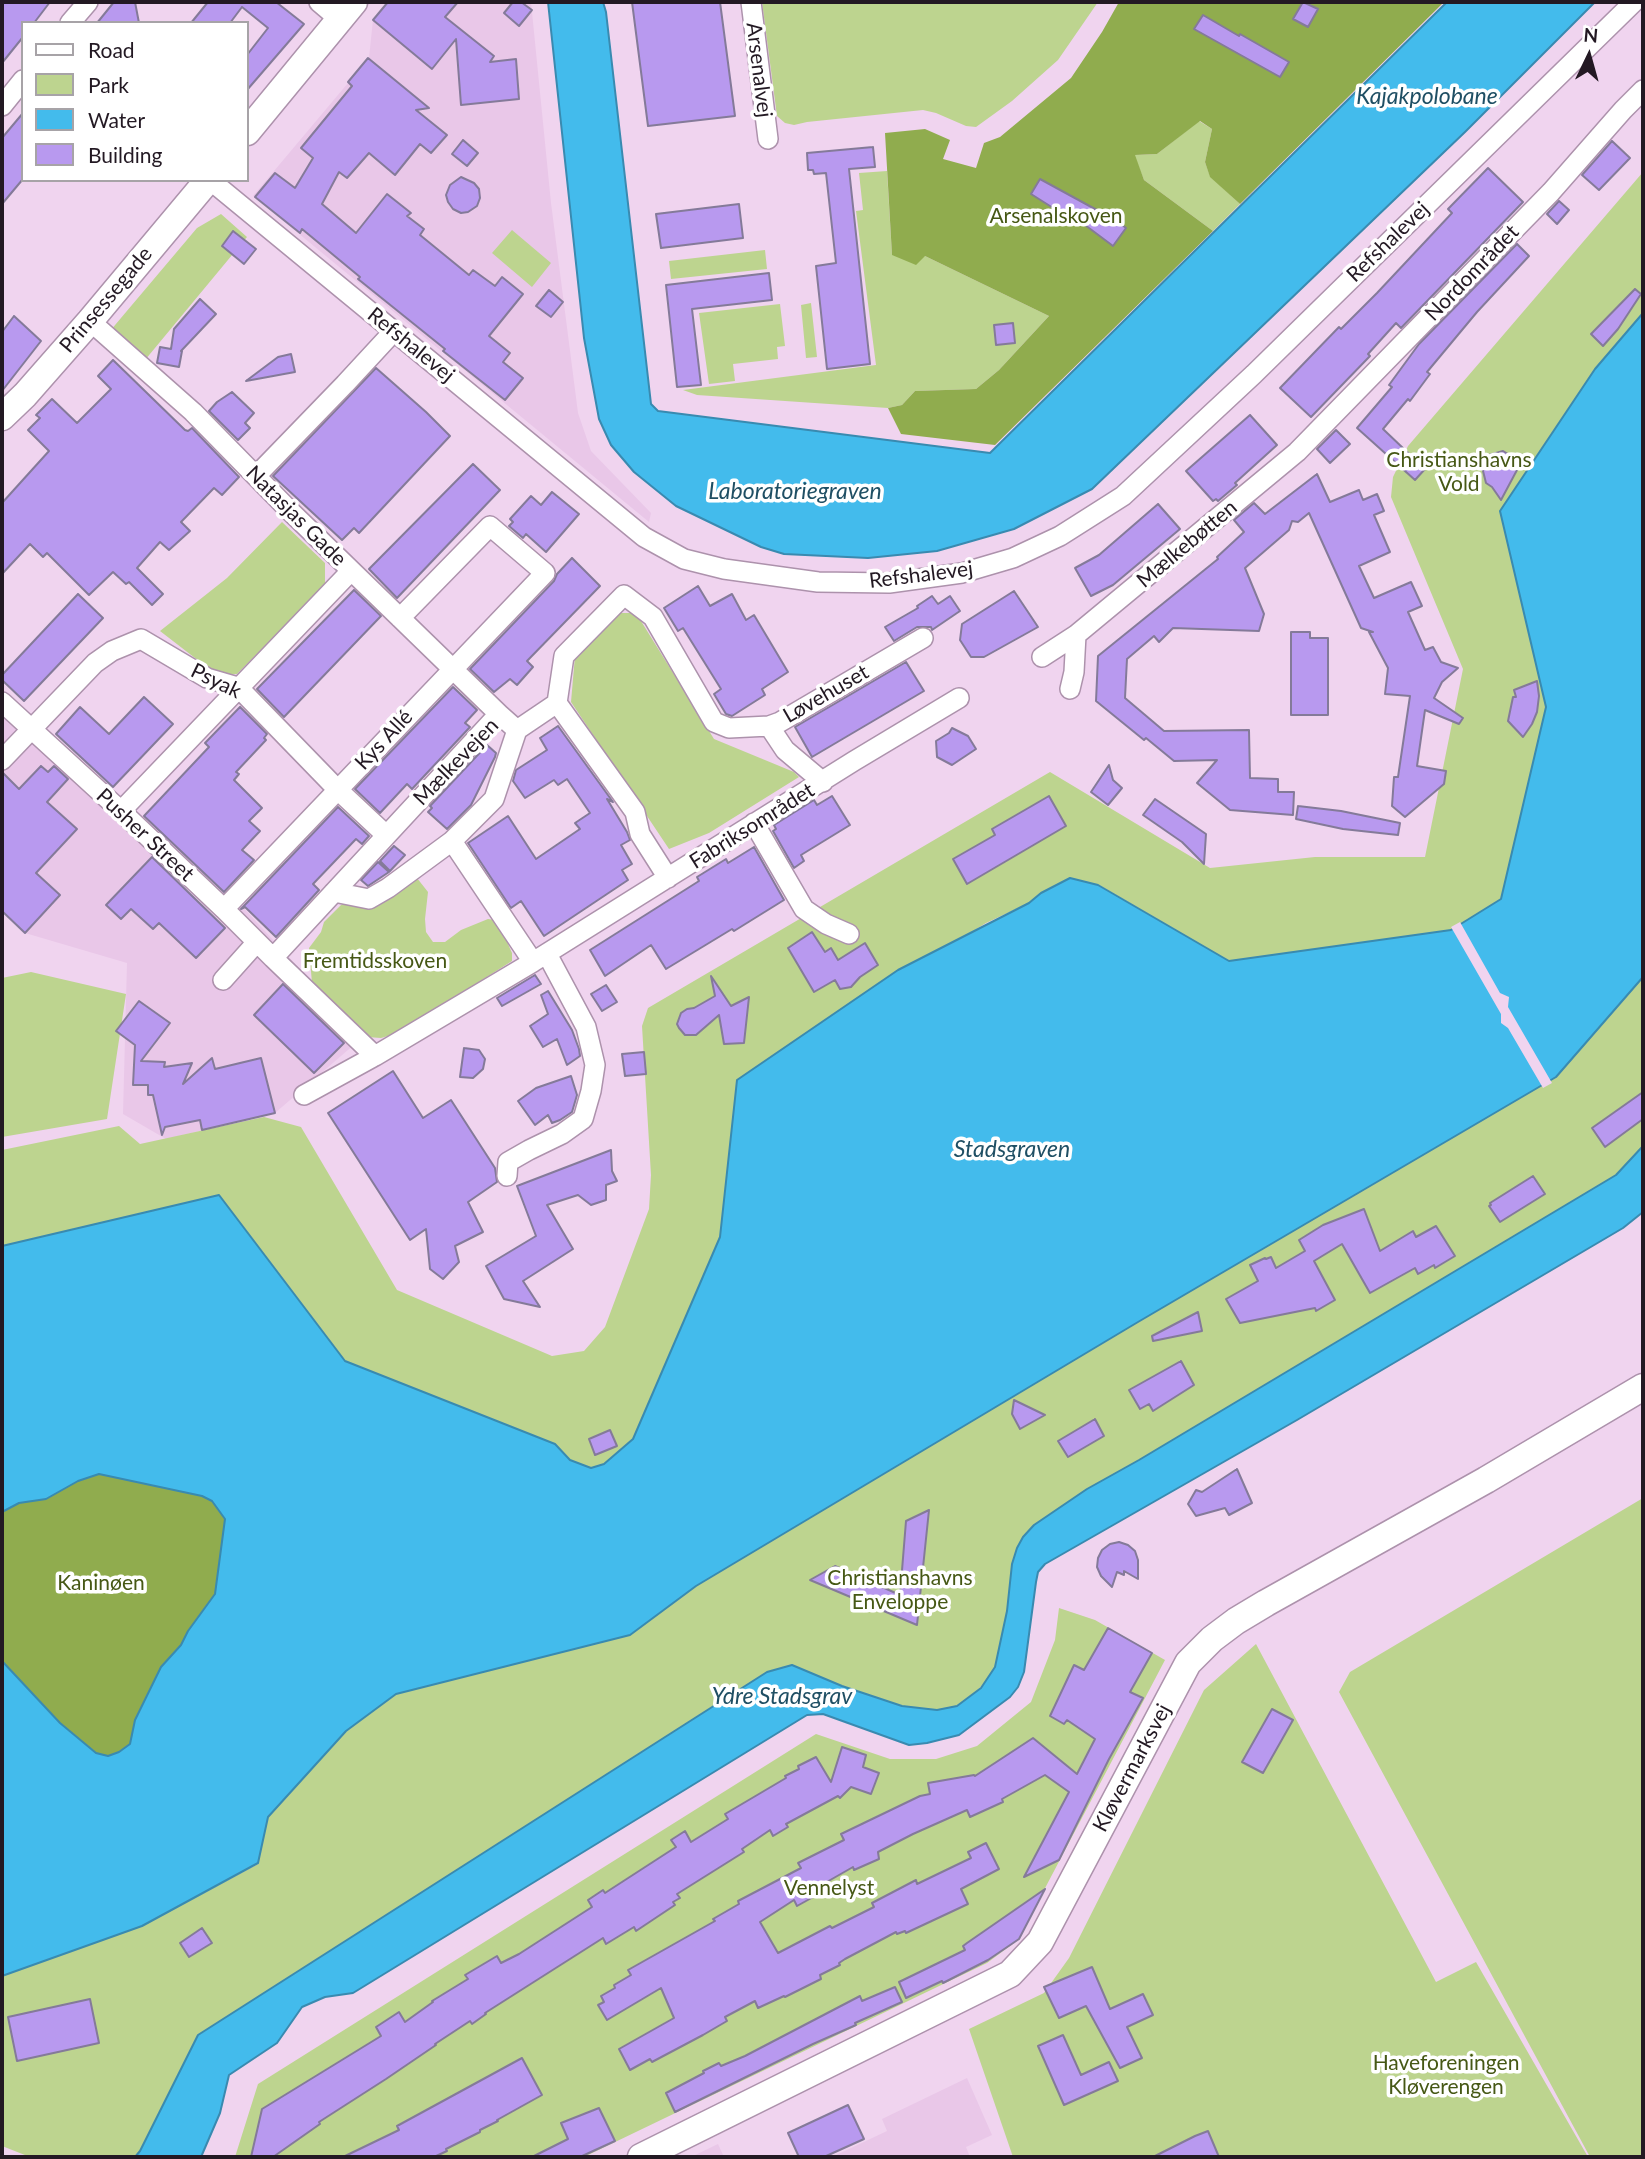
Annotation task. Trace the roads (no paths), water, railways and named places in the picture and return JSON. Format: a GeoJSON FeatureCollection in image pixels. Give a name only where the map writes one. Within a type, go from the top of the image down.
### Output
{"type":"FeatureCollection","features":[{"type":"Feature","properties":{"kind":"street"},"geometry":{"type":"LineString","coordinates":[[72,21],[88,2]]}},
{"type":"Feature","properties":{"kind":"street"},"geometry":{"type":"LineString","coordinates":[[248,131],[346,10],[318,2]]}},
{"type":"Feature","properties":{"kind":"street","name":"Arsenalvej"},"geometry":{"type":"LineString","coordinates":[[751,2],[768,139]]}},
{"type":"Feature","properties":{"kind":"street","name":"Refshalevej"},"geometry":{"type":"LineString","coordinates":[[211,182],[644,537],[684,559],[724,569],[818,582],[889,583],[962,573],[1013,558],[1060,536],[1123,496],[1254,374],[1634,2]]}},
{"type":"Feature","properties":{"kind":"street"},"geometry":{"type":"LineString","coordinates":[[2,106],[21,82]]}},
{"type":"Feature","properties":{"kind":"street","name":"Nordområdet"},"geometry":{"type":"LineString","coordinates":[[1297,452],[1551,192],[1643,90]]}},
{"type":"Feature","properties":{"kind":"street","name":"Prinsessegade"},"geometry":{"type":"LineString","coordinates":[[2,417],[90,321],[207,182]]}},
{"type":"Feature","properties":{"kind":"street","name":"Natasjas Gade"},"geometry":{"type":"LineString","coordinates":[[90,321],[193,412],[351,571],[499,714]]}},
{"type":"Feature","properties":{"kind":"street"},"geometry":{"type":"LineString","coordinates":[[256,476],[394,331]]}},
{"type":"Feature","properties":{"kind":"street","name":"Mælkebøtten"},"geometry":{"type":"LineString","coordinates":[[1042,657],[1076,635],[1297,452]]}},
{"type":"Feature","properties":{"kind":"street","name":"Kys Allé"},"geometry":{"type":"LineString","coordinates":[[224,909],[545,573],[490,526],[400,618]]}},
{"type":"Feature","properties":{"kind":"street"},"geometry":{"type":"LineString","coordinates":[[121,811],[351,571]]}},
{"type":"Feature","properties":{"kind":"street","name":"Løvehuset"},"geometry":{"type":"LineString","coordinates":[[557,702],[564,656],[624,596],[653,617],[714,722],[729,728],[769,726],[923,638]]}},
{"type":"Feature","properties":{"kind":"street"},"geometry":{"type":"LineString","coordinates":[[1070,689],[1076,635]]}},
{"type":"Feature","properties":{"kind":"street","name":"Psyak"},"geometry":{"type":"LineString","coordinates":[[31,729],[95,663],[112,651],[141,639],[206,678],[238,687],[338,790],[386,835]]}},
{"type":"Feature","properties":{"kind":"street","name":"Fabriksområdet"},"geometry":{"type":"LineString","coordinates":[[304,1095],[540,958],[959,698]]}},
{"type":"Feature","properties":{"kind":"street","name":"Pusher Street"},"geometry":{"type":"LineString","coordinates":[[2,702],[121,811],[257,942]]}},
{"type":"Feature","properties":{"kind":"street"},"geometry":{"type":"LineString","coordinates":[[557,702],[635,812],[640,834],[668,878]]}},
{"type":"Feature","properties":{"kind":"street","name":"Mælkevejen"},"geometry":{"type":"LineString","coordinates":[[272,957],[499,714],[517,730],[557,702]]}},
{"type":"Feature","properties":{"kind":"street"},"geometry":{"type":"LineString","coordinates":[[769,726],[785,750],[823,782]]}},
{"type":"Feature","properties":{"kind":"street"},"geometry":{"type":"LineString","coordinates":[[2,760],[31,729]]}},
{"type":"Feature","properties":{"kind":"street"},"geometry":{"type":"LineString","coordinates":[[334,892],[369,900],[452,841],[494,799],[517,730]]}},
{"type":"Feature","properties":{"kind":"street"},"geometry":{"type":"LineString","coordinates":[[754,823],[804,909],[826,924],[849,934]]}},
{"type":"Feature","properties":{"kind":"street"},"geometry":{"type":"LineString","coordinates":[[452,841],[540,958],[586,1027],[595,1065],[583,1119],[562,1134],[508,1163],[507,1176]]}},
{"type":"Feature","properties":{"kind":"street"},"geometry":{"type":"LineString","coordinates":[[223,980],[257,942],[375,1056]]}},
{"type":"Feature","properties":{"kind":"street","name":"Kløvermarksvej"},"geometry":{"type":"LineString","coordinates":[[641,2157],[1010,1974],[1040,1942],[1188,1664],[1212,1639],[1266,1603],[1486,1480],[1643,1387]]}},
{"type":"Feature","properties":{"kind":"water","name":"Laboratoriegraven"},"geometry":{"type":"Polygon","coordinates":[[[548,2],[603,2],[606,12],[651,404],[658,411],[990,453],[1447,2],[1595,2],[1465,132],[1092,489],[1014,529],[937,551],[868,558],[784,554],[761,547],[676,506],[634,472],[611,445],[599,419],[584,338],[548,2]]]}},
{"type":"Feature","properties":{"kind":"water","name":"Stadsgraven"},"geometry":{"type":"Polygon","coordinates":[[[1643,313],[1643,977],[1556,1077],[696,1586],[630,1635],[396,1694],[346,1731],[268,1817],[258,1863],[142,1926],[2,1976],[2,1661],[60,1723],[96,1753],[108,1756],[119,1752],[130,1744],[135,1720],[161,1667],[181,1645],[215,1594],[225,1519],[212,1501],[202,1496],[99,1474],[78,1481],[46,1499],[19,1503],[2,1512],[2,1246],[219,1195],[345,1361],[555,1444],[570,1460],[591,1468],[604,1464],[633,1439],[720,1237],[737,1080],[898,970],[1029,903],[1041,893],[1070,878],[1098,885],[1229,961],[1451,930],[1501,899],[1546,707],[1500,511],[1595,369],[1643,313]]]}},
{"type":"Feature","properties":{"kind":"water","name":"Ydre Stadsgrav"},"geometry":{"type":"Polygon","coordinates":[[[1643,1146],[1643,1212],[1623,1228],[1297,1420],[1045,1564],[1038,1572],[1024,1672],[1018,1687],[1010,1697],[959,1735],[909,1745],[823,1714],[807,1715],[353,1993],[325,1997],[302,2007],[277,2043],[229,2075],[220,2113],[201,2157],[135,2157],[198,2035],[767,1672],[792,1665],[842,1686],[902,1706],[937,1710],[957,1706],[981,1688],[995,1667],[1007,1611],[1012,1564],[1023,1537],[1034,1525],[1087,1489],[1616,1175],[1643,1146]]]}},
{"type":"Feature","properties":{"kind":"water label","name":"Kajakpolobane"},"geometry":{"type":"Point","coordinates":[1427,97]}},
{"type":"Feature","properties":{"kind":"park label","name":"Arsenalskoven"},"geometry":{"type":"Point","coordinates":[1056,216]}},
{"type":"Feature","properties":{"kind":"park label","name":"Christianshavns Vold"},"geometry":{"type":"Point","coordinates":[1459,472]}},
{"type":"Feature","properties":{"kind":"park label","name":"Fremtidsskoven"},"geometry":{"type":"Point","coordinates":[375,961]}},
{"type":"Feature","properties":{"kind":"park label","name":"Kaninøen"},"geometry":{"type":"Point","coordinates":[101,1583]}},
{"type":"Feature","properties":{"kind":"park label","name":"Christianshavns Enveloppe"},"geometry":{"type":"Point","coordinates":[900,1590]}},
{"type":"Feature","properties":{"kind":"park label","name":"Vennelyst"},"geometry":{"type":"Point","coordinates":[829,1888]}},
{"type":"Feature","properties":{"kind":"park label","name":"Haveforeningen Kløverengen"},"geometry":{"type":"Point","coordinates":[1446,2075]}}]}
